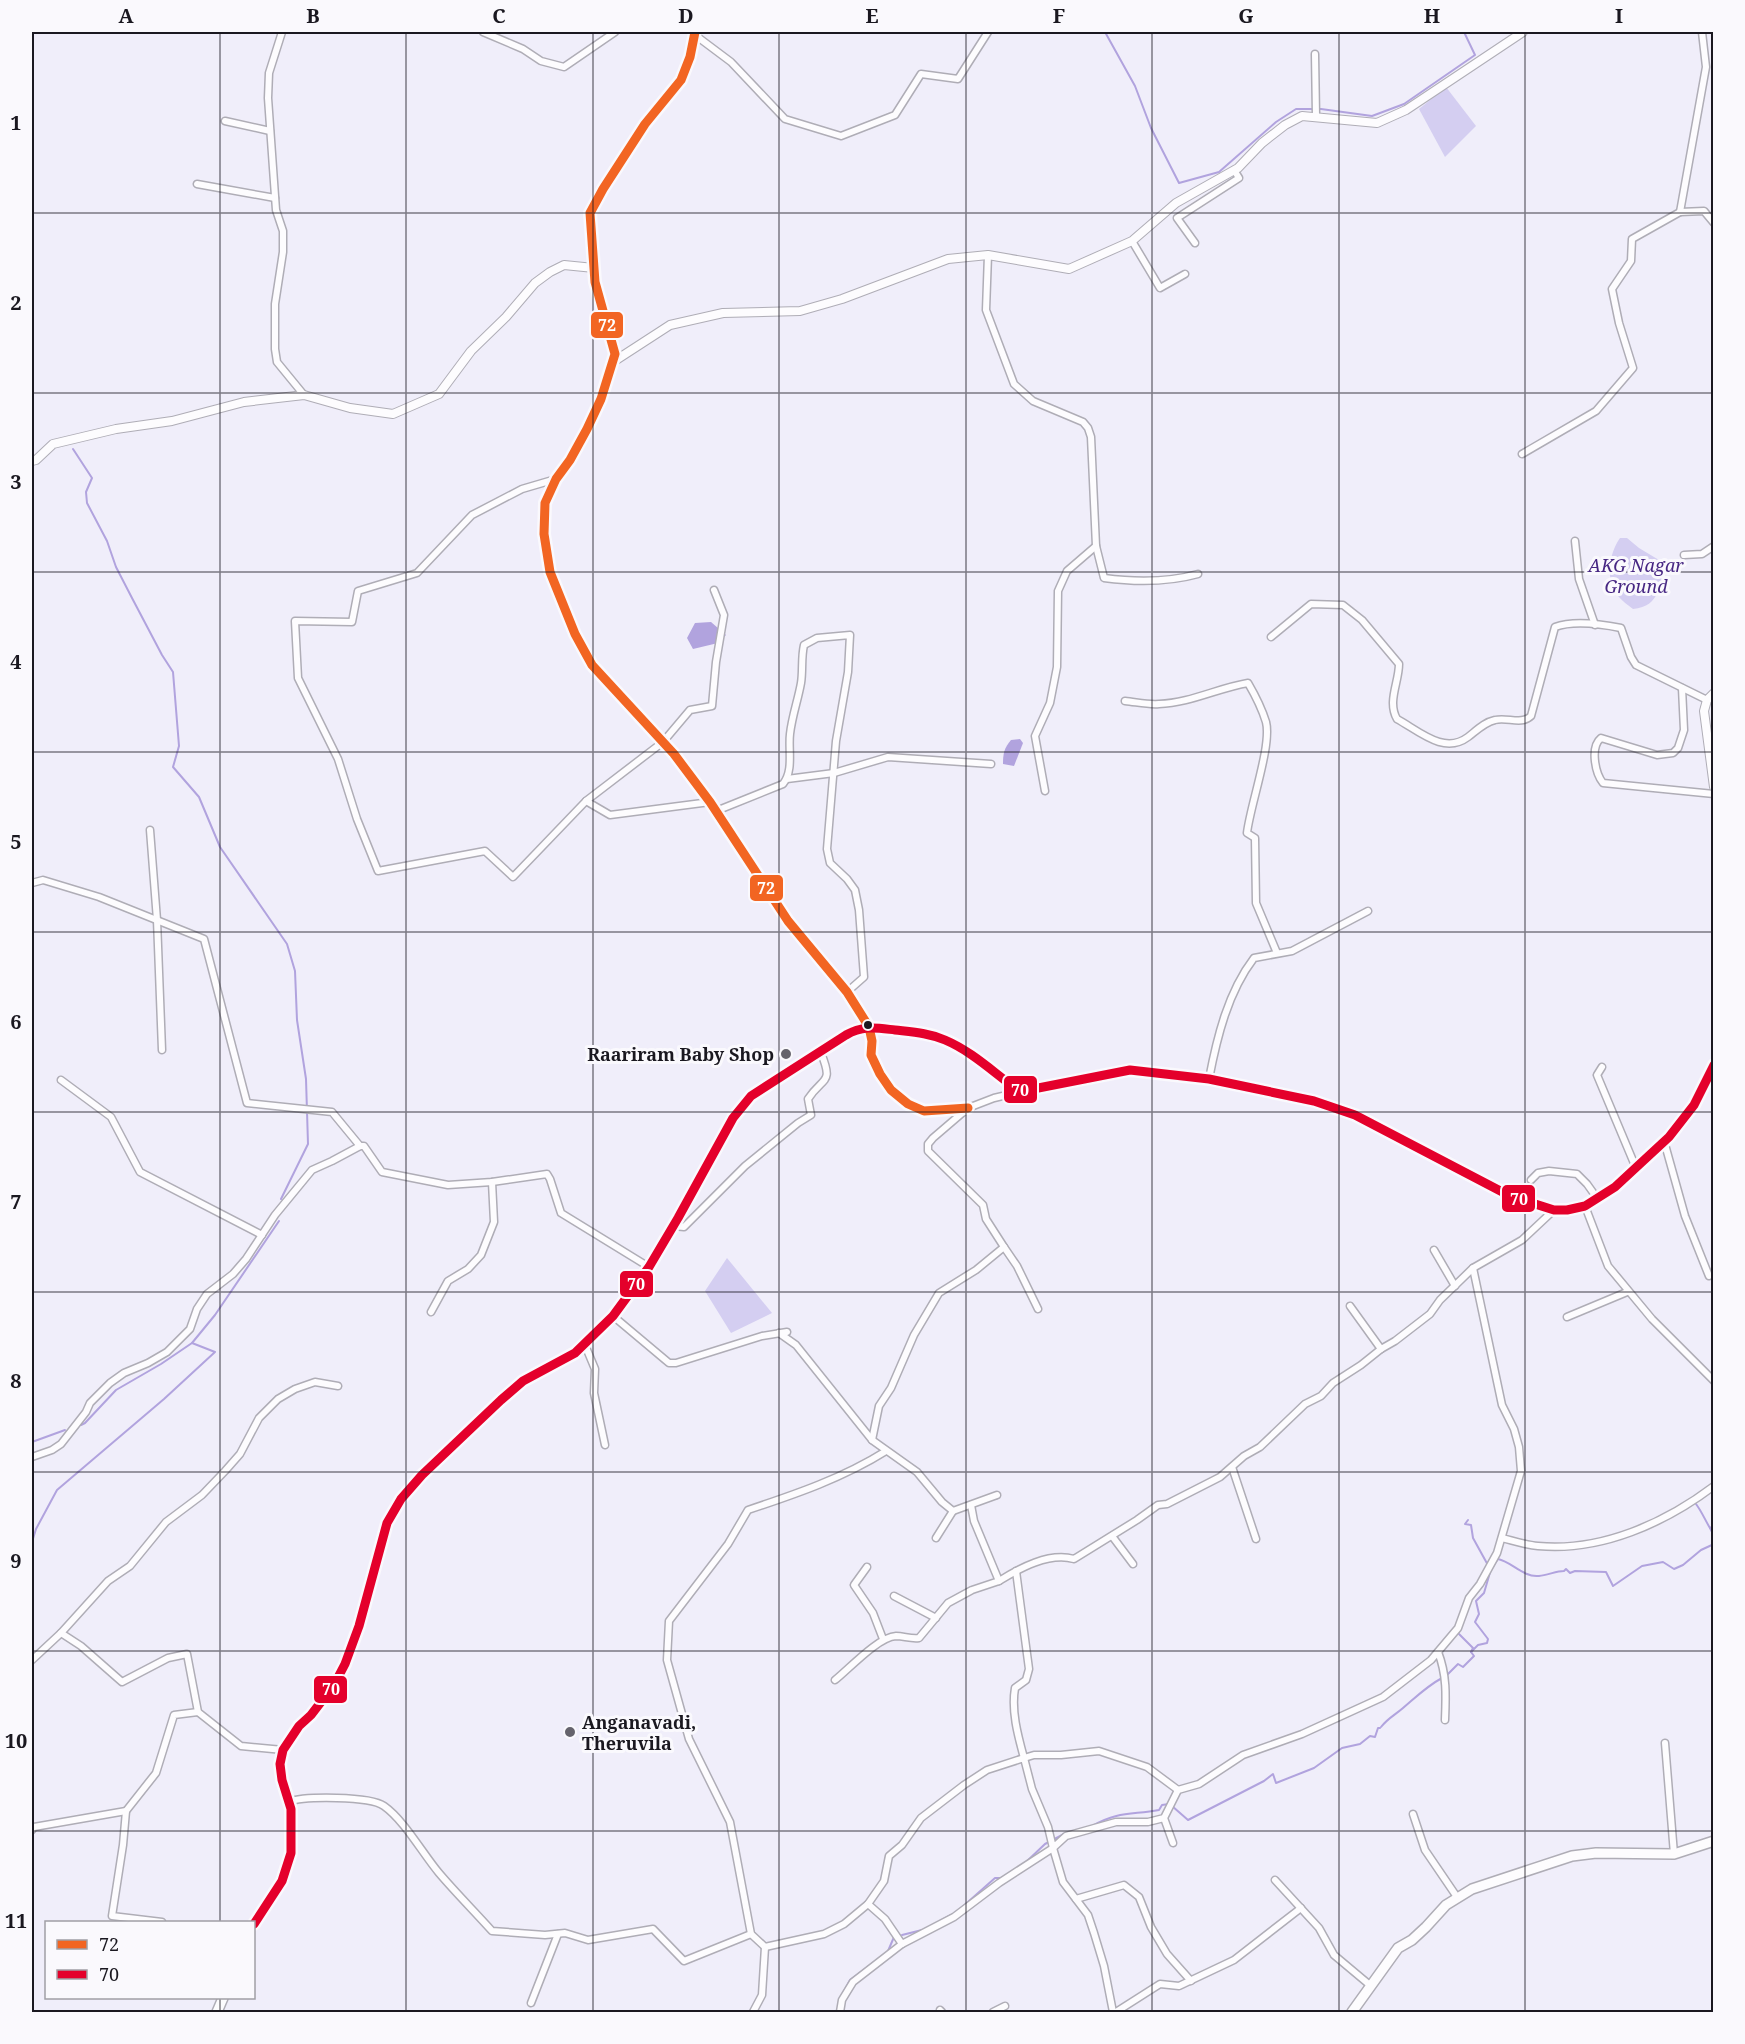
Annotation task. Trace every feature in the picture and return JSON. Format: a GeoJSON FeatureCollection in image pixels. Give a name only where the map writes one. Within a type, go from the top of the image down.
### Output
{"type":"FeatureCollection","features":[{"type":"Feature","properties":{"kind":"main road"},"geometry":{"type":"LineString","coordinates":[[695,33],[690,57],[681,80],[645,124],[590,213],[595,282],[615,354],[601,399],[587,429],[570,460],[556,479],[545,503],[543,534],[550,572],[575,634],[592,665],[663,742],[710,801],[788,921],[847,992],[869,1027]]}},
{"type":"Feature","properties":{"kind":"main road"},"geometry":{"type":"LineString","coordinates":[[255,1922],[282,1881],[291,1853],[291,1809],[282,1780],[280,1764],[283,1750],[299,1726],[311,1715],[334,1685],[345,1664],[359,1626],[387,1523],[401,1499],[422,1475],[524,1380],[575,1353],[613,1316],[649,1267],[733,1118],[751,1096],[857,1029],[869,1027],[922,1033],[945,1040],[966,1051],[1014,1088],[1024,1091],[1130,1070],[1209,1079],[1314,1101],[1355,1115],[1510,1196],[1554,1210],[1585,1206],[1615,1187],[1636,1168],[1664,1141],[1694,1105],[1713,1065]]}},
{"type":"Feature","properties":{"kind":"main road"},"geometry":{"type":"LineString","coordinates":[[1352,2013],[1398,1948],[1419,1934],[1446,1905],[1457,1897],[1503,1878],[1572,1856],[1596,1853],[1674,1854],[1713,1841]]}},
{"type":"Feature","properties":{"kind":"main road"},"geometry":{"type":"LineString","coordinates":[[217,2013],[223,1999]]}},
{"type":"Feature","properties":{"kind":"street"},"geometry":{"type":"LineString","coordinates":[[282,32],[269,73],[268,99],[276,210],[283,231],[283,252],[275,304],[277,362],[304,395]]}},
{"type":"Feature","properties":{"kind":"street"},"geometry":{"type":"LineString","coordinates":[[483,32],[523,49],[541,61],[564,67],[615,32]]}},
{"type":"Feature","properties":{"kind":"street"},"geometry":{"type":"LineString","coordinates":[[695,33],[731,62],[785,119],[841,136],[895,115],[921,74],[958,80],[988,32]]}},
{"type":"Feature","properties":{"kind":"street"},"geometry":{"type":"LineString","coordinates":[[613,362],[669,325],[723,313],[800,311],[842,299],[948,259],[988,255],[1069,269],[1132,241],[1176,203],[1234,170],[1285,125],[1302,116],[1377,123],[1406,110],[1523,32]]}},
{"type":"Feature","properties":{"kind":"street"},"geometry":{"type":"LineString","coordinates":[[1680,212],[1706,68],[1701,32]]}},
{"type":"Feature","properties":{"kind":"street"},"geometry":{"type":"LineString","coordinates":[[1315,54],[1316,117]]}},
{"type":"Feature","properties":{"kind":"street"},"geometry":{"type":"LineString","coordinates":[[225,121],[270,131]]}},
{"type":"Feature","properties":{"kind":"street"},"geometry":{"type":"LineString","coordinates":[[1195,243],[1177,218],[1239,178],[1234,170]]}},
{"type":"Feature","properties":{"kind":"street"},"geometry":{"type":"LineString","coordinates":[[197,184],[275,198]]}},
{"type":"Feature","properties":{"kind":"street"},"geometry":{"type":"LineString","coordinates":[[1522,454],[1596,411],[1633,368],[1619,323],[1612,289],[1631,261],[1632,239],[1680,212],[1704,211],[1713,223]]}},
{"type":"Feature","properties":{"kind":"street"},"geometry":{"type":"LineString","coordinates":[[1132,241],[1160,288],[1185,274]]}},
{"type":"Feature","properties":{"kind":"street"},"geometry":{"type":"LineString","coordinates":[[988,255],[986,310],[1014,384],[1033,401],[1083,422],[1088,428],[1096,546],[1104,578],[1125,581],[1188,577],[1198,574]]}},
{"type":"Feature","properties":{"kind":"street"},"geometry":{"type":"LineString","coordinates":[[32,461],[53,444],[116,429],[172,421],[244,402],[304,395],[350,408],[393,414],[439,394],[471,351],[506,317],[535,283],[550,272],[564,265],[594,268]]}},
{"type":"Feature","properties":{"kind":"street"},"geometry":{"type":"LineString","coordinates":[[556,479],[522,489],[472,514],[417,573],[358,591],[352,622],[295,621],[298,678],[338,759],[357,819],[378,871],[486,851],[513,877],[586,801],[663,742],[690,710],[712,706],[724,615],[714,590]]}},
{"type":"Feature","properties":{"kind":"street"},"geometry":{"type":"LineString","coordinates":[[1575,541],[1579,579],[1595,625]]}},
{"type":"Feature","properties":{"kind":"street"},"geometry":{"type":"LineString","coordinates":[[1045,791],[1035,736],[1050,703],[1057,667],[1058,591],[1067,571],[1096,546]]}},
{"type":"Feature","properties":{"kind":"street"},"geometry":{"type":"LineString","coordinates":[[1684,555],[1702,554],[1713,546]]}},
{"type":"Feature","properties":{"kind":"street"},"geometry":{"type":"LineString","coordinates":[[1271,637],[1311,604],[1342,605],[1362,620],[1399,664],[1393,700],[1397,718],[1439,743],[1451,744],[1464,740],[1489,721],[1501,718],[1528,720],[1556,627],[1564,624],[1621,628],[1636,665],[1707,700]]}},
{"type":"Feature","properties":{"kind":"street"},"geometry":{"type":"LineString","coordinates":[[716,811],[783,784],[787,779],[790,771],[789,736],[800,684],[804,645],[817,638],[850,635],[848,672],[836,741],[827,849],[830,863],[835,870],[848,879],[855,890],[859,910],[864,968],[862,980],[847,992]]}},
{"type":"Feature","properties":{"kind":"street"},"geometry":{"type":"LineString","coordinates":[[1125,701],[1159,704],[1183,701],[1248,683],[1266,724],[1265,751],[1246,833],[1255,838],[1256,903],[1277,953]]}},
{"type":"Feature","properties":{"kind":"street"},"geometry":{"type":"LineString","coordinates":[[1682,688],[1684,730],[1678,748],[1673,753],[1657,755],[1600,738],[1595,749],[1598,778],[1603,783],[1713,794]]}},
{"type":"Feature","properties":{"kind":"street"},"geometry":{"type":"LineString","coordinates":[[1713,693],[1707,700],[1704,711],[1713,787]]}},
{"type":"Feature","properties":{"kind":"street"},"geometry":{"type":"LineString","coordinates":[[787,779],[834,773],[888,757],[991,764]]}},
{"type":"Feature","properties":{"kind":"street"},"geometry":{"type":"LineString","coordinates":[[586,801],[610,815],[710,801]]}},
{"type":"Feature","properties":{"kind":"street"},"geometry":{"type":"LineString","coordinates":[[150,830],[157,920],[162,1050]]}},
{"type":"Feature","properties":{"kind":"street"},"geometry":{"type":"LineString","coordinates":[[32,883],[43,880],[99,897],[204,939],[247,1103],[332,1112],[360,1146],[364,1146],[382,1172],[448,1185],[492,1182],[547,1174],[561,1212],[649,1267]]}},
{"type":"Feature","properties":{"kind":"street"},"geometry":{"type":"LineString","coordinates":[[1209,1079],[1216,1043],[1227,1008],[1254,958],[1292,951],[1368,911]]}},
{"type":"Feature","properties":{"kind":"street"},"geometry":{"type":"LineString","coordinates":[[869,1027],[872,1041],[871,1055],[880,1074],[891,1090],[908,1104],[924,1111],[968,1108],[1024,1091]]}},
{"type":"Feature","properties":{"kind":"street"},"geometry":{"type":"LineString","coordinates":[[674,1226],[684,1227],[745,1166],[811,1115],[808,1100],[826,1079],[828,1071],[821,1053]]}},
{"type":"Feature","properties":{"kind":"street"},"geometry":{"type":"LineString","coordinates":[[1602,1067],[1597,1076],[1636,1168]]}},
{"type":"Feature","properties":{"kind":"street"},"geometry":{"type":"LineString","coordinates":[[61,1080],[111,1117],[140,1172],[262,1235]]}},
{"type":"Feature","properties":{"kind":"street"},"geometry":{"type":"LineString","coordinates":[[968,1108],[933,1138],[928,1144],[928,1151],[983,1205],[986,1219],[1017,1266],[1038,1309]]}},
{"type":"Feature","properties":{"kind":"street"},"geometry":{"type":"LineString","coordinates":[[1664,1141],[1685,1216],[1709,1276]]}},
{"type":"Feature","properties":{"kind":"street"},"geometry":{"type":"LineString","coordinates":[[32,1457],[61,1444],[86,1412],[90,1403],[110,1383],[167,1352],[190,1329],[197,1309],[207,1294],[232,1274],[246,1259],[275,1215],[312,1170],[360,1146]]}},
{"type":"Feature","properties":{"kind":"street"},"geometry":{"type":"LineString","coordinates":[[1531,1180],[1538,1173],[1550,1171],[1576,1174],[1597,1198]]}},
{"type":"Feature","properties":{"kind":"street"},"geometry":{"type":"LineString","coordinates":[[431,1312],[447,1281],[468,1269],[481,1256],[494,1222],[492,1182]]}},
{"type":"Feature","properties":{"kind":"street"},"geometry":{"type":"LineString","coordinates":[[1585,1206],[1608,1266],[1627,1292],[1713,1382]]}},
{"type":"Feature","properties":{"kind":"street"},"geometry":{"type":"LineString","coordinates":[[835,1680],[883,1639],[896,1636],[919,1638],[948,1603],[972,1590],[999,1581],[1022,1567],[1063,1556],[1074,1559],[1158,1505],[1167,1504],[1220,1477],[1260,1447],[1305,1404],[1321,1396],[1333,1383],[1430,1314],[1440,1299],[1473,1268],[1522,1240],[1554,1210]]}},
{"type":"Feature","properties":{"kind":"street"},"geometry":{"type":"LineString","coordinates":[[872,1440],[879,1406],[891,1388],[914,1335],[939,1293],[976,1270],[1005,1247]]}},
{"type":"Feature","properties":{"kind":"street"},"geometry":{"type":"LineString","coordinates":[[1434,1250],[1455,1286]]}},
{"type":"Feature","properties":{"kind":"street"},"geometry":{"type":"LineString","coordinates":[[840,2013],[842,2000],[853,1982],[902,1944],[954,1917],[999,1883],[1053,1848],[1066,1836],[1127,1821],[1149,1822],[1164,1818],[1179,1790],[1199,1784],[1243,1755],[1302,1734],[1383,1697],[1406,1681],[1438,1652],[1458,1628],[1469,1598],[1487,1574],[1502,1538],[1521,1471],[1520,1447],[1502,1406],[1473,1268]]}},
{"type":"Feature","properties":{"kind":"street"},"geometry":{"type":"LineString","coordinates":[[1567,1317],[1627,1292]]}},
{"type":"Feature","properties":{"kind":"street"},"geometry":{"type":"LineString","coordinates":[[1350,1306],[1381,1349]]}},
{"type":"Feature","properties":{"kind":"street"},"geometry":{"type":"LineString","coordinates":[[613,1316],[669,1363],[676,1363],[762,1336],[787,1332]]}},
{"type":"Feature","properties":{"kind":"street"},"geometry":{"type":"LineString","coordinates":[[779,1333],[796,1346],[872,1440],[917,1472],[942,1502],[953,1511]]}},
{"type":"Feature","properties":{"kind":"street"},"geometry":{"type":"LineString","coordinates":[[585,1345],[595,1369],[594,1393],[604,1445]]}},
{"type":"Feature","properties":{"kind":"street"},"geometry":{"type":"LineString","coordinates":[[32,1657],[62,1633],[108,1581],[130,1566],[166,1522],[202,1495],[225,1471],[240,1454],[259,1418],[278,1399],[295,1389],[315,1382],[338,1386]]}},
{"type":"Feature","properties":{"kind":"street"},"geometry":{"type":"LineString","coordinates":[[765,1947],[751,1934],[730,1822],[689,1739],[667,1660],[669,1621],[728,1544],[748,1510],[810,1490],[870,1461],[885,1451]]}},
{"type":"Feature","properties":{"kind":"street"},"geometry":{"type":"LineString","coordinates":[[1232,1467],[1256,1539]]}},
{"type":"Feature","properties":{"kind":"street"},"geometry":{"type":"LineString","coordinates":[[1502,1538],[1554,1547],[1585,1544],[1623,1535],[1658,1521],[1713,1486]]}},
{"type":"Feature","properties":{"kind":"street"},"geometry":{"type":"LineString","coordinates":[[936,1538],[953,1511],[997,1495]]}},
{"type":"Feature","properties":{"kind":"street"},"geometry":{"type":"LineString","coordinates":[[971,1505],[974,1521],[999,1581]]}},
{"type":"Feature","properties":{"kind":"street"},"geometry":{"type":"LineString","coordinates":[[1112,1536],[1133,1564]]}},
{"type":"Feature","properties":{"kind":"street"},"geometry":{"type":"LineString","coordinates":[[867,1567],[854,1585],[873,1613],[883,1639]]}},
{"type":"Feature","properties":{"kind":"street"},"geometry":{"type":"LineString","coordinates":[[1016,1571],[1029,1669],[1026,1680],[1015,1688],[1017,1732],[1032,1789],[1048,1827],[1063,1882],[1088,1915],[1104,1966],[1115,2013],[1160,1984],[1179,1986],[1234,1960],[1301,1908]]}},
{"type":"Feature","properties":{"kind":"street"},"geometry":{"type":"LineString","coordinates":[[894,1596],[936,1618]]}},
{"type":"Feature","properties":{"kind":"street"},"geometry":{"type":"LineString","coordinates":[[62,1633],[81,1646],[122,1682],[168,1658],[187,1654],[198,1712],[241,1746],[283,1750]]}},
{"type":"Feature","properties":{"kind":"street"},"geometry":{"type":"LineString","coordinates":[[1438,1652],[1444,1667],[1446,1682],[1445,1720]]}},
{"type":"Feature","properties":{"kind":"street"},"geometry":{"type":"LineString","coordinates":[[148,1921],[112,1916],[126,1811],[156,1773],[174,1714],[198,1712]]}},
{"type":"Feature","properties":{"kind":"street"},"geometry":{"type":"LineString","coordinates":[[1665,1743],[1674,1854]]}},
{"type":"Feature","properties":{"kind":"street"},"geometry":{"type":"LineString","coordinates":[[765,1947],[824,1934],[844,1924],[868,1904],[884,1881],[889,1856],[902,1845],[921,1818],[987,1770],[1034,1755],[1099,1751],[1147,1767],[1179,1790]]}},
{"type":"Feature","properties":{"kind":"street"},"geometry":{"type":"LineString","coordinates":[[288,1802],[315,1798],[362,1800],[380,1804],[391,1813],[439,1873],[492,1931],[545,1935],[565,1933],[588,1940],[653,1929],[684,1961],[751,1934]]}},
{"type":"Feature","properties":{"kind":"street"},"geometry":{"type":"LineString","coordinates":[[32,1827],[126,1811]]}},
{"type":"Feature","properties":{"kind":"street"},"geometry":{"type":"LineString","coordinates":[[1413,1814],[1425,1851],[1457,1897]]}},
{"type":"Feature","properties":{"kind":"street"},"geometry":{"type":"LineString","coordinates":[[1164,1818],[1173,1843]]}},
{"type":"Feature","properties":{"kind":"street"},"geometry":{"type":"LineString","coordinates":[[1275,1880],[1319,1928],[1334,1955],[1371,1986]]}},
{"type":"Feature","properties":{"kind":"street"},"geometry":{"type":"LineString","coordinates":[[1076,1899],[1124,1885],[1139,1897],[1151,1927],[1167,1954],[1191,1982]]}},
{"type":"Feature","properties":{"kind":"street"},"geometry":{"type":"LineString","coordinates":[[868,1904],[885,1919],[902,1944]]}},
{"type":"Feature","properties":{"kind":"street"},"geometry":{"type":"LineString","coordinates":[[531,2003],[558,1934]]}},
{"type":"Feature","properties":{"kind":"street"},"geometry":{"type":"LineString","coordinates":[[753,2013],[762,1995],[765,1947]]}},
{"type":"Feature","properties":{"kind":"street"},"geometry":{"type":"LineString","coordinates":[[993,2013],[1005,2006]]}},
{"type":"Feature","properties":{"kind":"green space"},"geometry":{"type":"Polygon","coordinates":[[[1446,87],[1476,126],[1445,157],[1419,109],[1446,87]]]}},
{"type":"Feature","properties":{"kind":"green space","name":"AKG Nagar Ground"},"geometry":{"type":"Polygon","coordinates":[[[1620,538],[1627,538],[1669,566],[1654,599],[1642,607],[1633,609],[1618,596],[1611,583],[1611,559],[1620,538]]]}},
{"type":"Feature","properties":{"kind":"green space"},"geometry":{"type":"Polygon","coordinates":[[[727,1258],[772,1313],[731,1333],[705,1291],[727,1258]]]}},
{"type":"Feature","properties":{"kind":"shaded area"},"geometry":{"type":"Polygon","coordinates":[[[711,622],[726,635],[718,643],[693,649],[687,638],[695,623],[711,622]]]}},
{"type":"Feature","properties":{"kind":"shaded area"},"geometry":{"type":"Polygon","coordinates":[[[1020,739],[1023,743],[1014,766],[1003,764],[1004,751],[1011,740],[1020,739]]]}},
{"type":"Feature","properties":{"kind":"waterway"},"geometry":{"type":"LineString","coordinates":[[1105,32],[1135,86],[1151,128],[1179,183],[1219,172],[1276,122],[1296,109],[1321,109],[1372,116],[1404,104],[1475,55],[1464,32]]}},
{"type":"Feature","properties":{"kind":"waterway"},"geometry":{"type":"LineString","coordinates":[[73,449],[92,478],[86,492],[87,503],[107,541],[116,567],[173,672],[179,746],[173,767],[199,797],[220,847],[287,944],[295,971],[297,1020],[306,1079],[308,1144],[281,1199]]}},
{"type":"Feature","properties":{"kind":"waterway"},"geometry":{"type":"LineString","coordinates":[[32,1542],[36,1529],[57,1490],[164,1399],[215,1352],[192,1343],[215,1315],[279,1221]]}},
{"type":"Feature","properties":{"kind":"waterway"},"geometry":{"type":"LineString","coordinates":[[81,1425],[116,1390],[192,1343]]}},
{"type":"Feature","properties":{"kind":"waterway"},"geometry":{"type":"LineString","coordinates":[[32,1442],[65,1430]]}},
{"type":"Feature","properties":{"kind":"waterway"},"geometry":{"type":"LineString","coordinates":[[1696,1504],[1710,1528]]}},
{"type":"Feature","properties":{"kind":"waterway"},"geometry":{"type":"LineString","coordinates":[[1468,1520],[1465,1524],[1471,1525],[1473,1538],[1489,1567]]}},
{"type":"Feature","properties":{"kind":"waterway"},"geometry":{"type":"LineString","coordinates":[[1714,1526],[1710,1528],[1714,1536]]}},
{"type":"Feature","properties":{"kind":"waterway"},"geometry":{"type":"LineString","coordinates":[[1471,1652],[1478,1645],[1487,1643],[1488,1639],[1475,1622],[1479,1614],[1476,1601],[1484,1593],[1491,1569],[1498,1559],[1532,1576],[1541,1576],[1566,1569],[1570,1573],[1575,1571],[1606,1572],[1613,1586],[1642,1566],[1663,1562],[1674,1569],[1683,1565],[1701,1550],[1714,1544]]}},
{"type":"Feature","properties":{"kind":"waterway"},"geometry":{"type":"LineString","coordinates":[[1447,1675],[1458,1664],[1463,1667],[1474,1656],[1471,1652],[1473,1648],[1459,1634]]}},
{"type":"Feature","properties":{"kind":"waterway"},"geometry":{"type":"LineString","coordinates":[[1381,1727],[1442,1678]]}},
{"type":"Feature","properties":{"kind":"waterway"},"geometry":{"type":"LineString","coordinates":[[1172,1806],[1188,1820],[1264,1781],[1273,1774],[1276,1783],[1314,1768],[1342,1748],[1360,1744],[1370,1736],[1375,1737],[1380,1728]]}},
{"type":"Feature","properties":{"kind":"waterway"},"geometry":{"type":"LineString","coordinates":[[1092,1826],[1118,1816],[1159,1810],[1162,1805],[1169,1804]]}},
{"type":"Feature","properties":{"kind":"waterway"},"geometry":{"type":"LineString","coordinates":[[1025,1863],[1045,1844],[1066,1833]]}},
{"type":"Feature","properties":{"kind":"waterway"},"geometry":{"type":"LineString","coordinates":[[960,1909],[995,1878],[1001,1878],[1013,1871]]}},
{"type":"Feature","properties":{"kind":"waterway"},"geometry":{"type":"LineString","coordinates":[[940,1921],[951,1915]]}},
{"type":"Feature","properties":{"kind":"waterway"},"geometry":{"type":"LineString","coordinates":[[902,1935],[922,1930]]}},
{"type":"Feature","properties":{"kind":"waterway"},"geometry":{"type":"LineString","coordinates":[[888,1951],[894,1937]]}},
{"type":"Feature","properties":{"kind":"waterway"},"geometry":{"type":"LineString","coordinates":[[843,1993],[850,1980],[877,1960]]}},
{"type":"Feature","properties":{"kind":"transit line","name":"72"},"geometry":{"type":"LineString","coordinates":[[695,32],[690,57],[681,80],[645,124],[590,213],[595,282],[615,354],[601,399],[587,429],[570,460],[556,479],[545,503],[544,534],[550,572],[575,634],[592,665],[674,754],[710,802],[788,921],[847,992],[869,1027],[872,1041],[871,1055],[891,1090],[908,1104],[924,1111],[968,1108]]}},
{"type":"Feature","properties":{"kind":"transit line","name":"70"},"geometry":{"type":"LineString","coordinates":[[255,1922],[282,1881],[291,1853],[291,1809],[282,1780],[280,1764],[283,1750],[299,1726],[311,1715],[334,1685],[345,1664],[359,1626],[387,1523],[401,1499],[422,1475],[523,1381],[575,1353],[613,1316],[649,1267],[733,1118],[751,1096],[846,1035],[864,1028],[876,1028],[920,1033],[939,1038],[964,1050],[1014,1087],[1023,1091],[1130,1070],[1209,1079],[1314,1101],[1355,1115],[1510,1196],[1554,1210],[1585,1206],[1615,1187],[1669,1137],[1694,1105],[1714,1065]]}},
{"type":"Feature","properties":{"kind":"place","name":"Raariram Baby Shop"},"geometry":{"type":"Point","coordinates":[786,1054]}},
{"type":"Feature","properties":{"kind":"place","name":"Anganavadi, Theruvila"},"geometry":{"type":"Point","coordinates":[570,1732]}}]}
